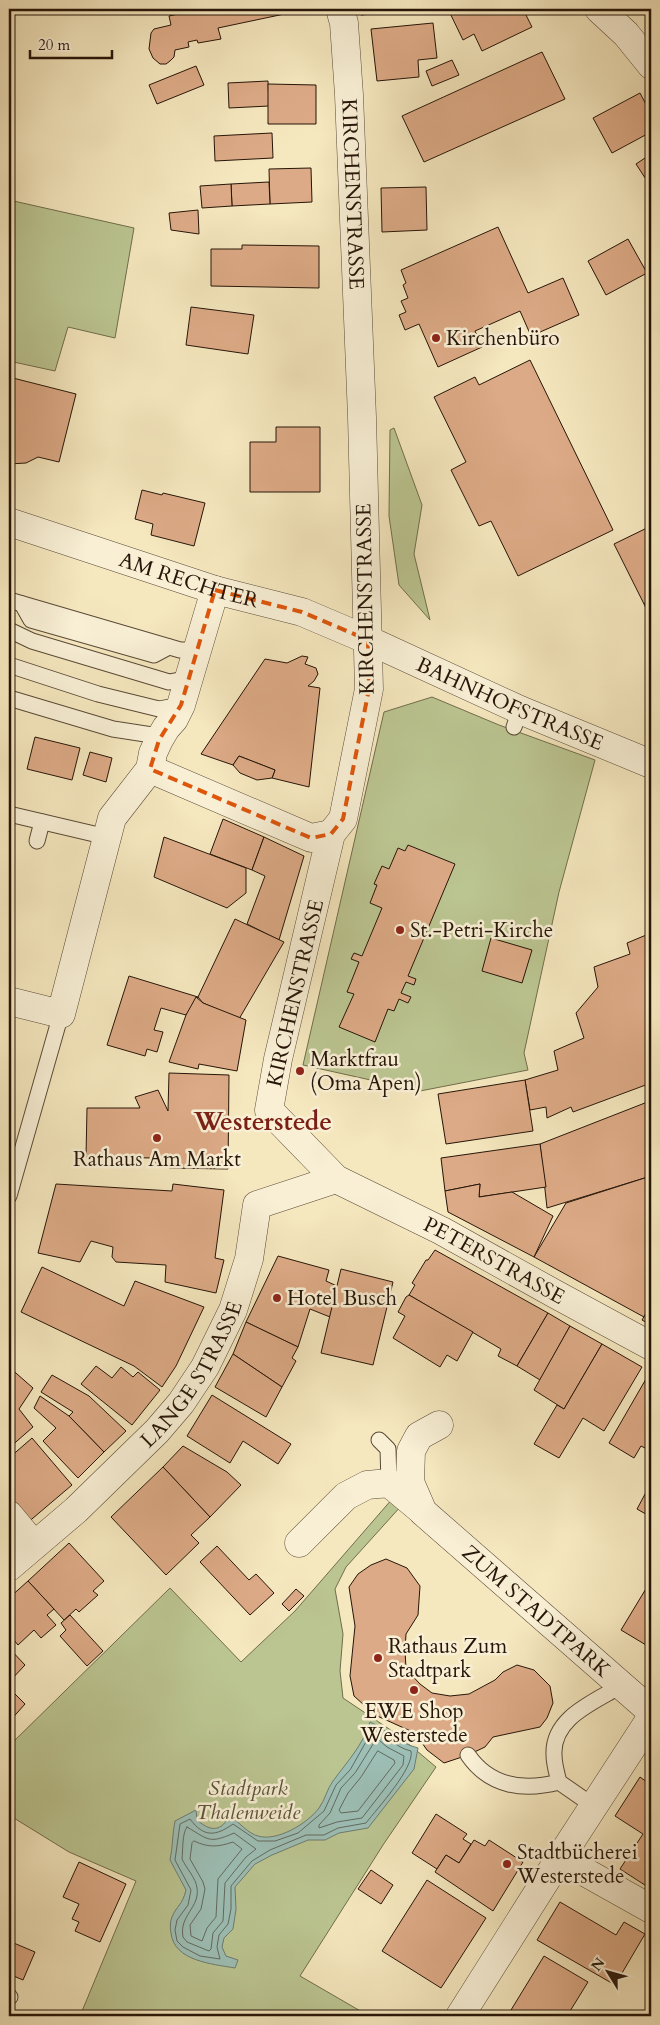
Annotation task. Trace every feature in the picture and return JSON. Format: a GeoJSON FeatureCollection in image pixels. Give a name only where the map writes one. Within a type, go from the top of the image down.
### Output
{"type":"FeatureCollection","features":[{"type":"Feature","properties":{"kind":"street","name":"KIRCHENSTRASSE"},"geometry":{"type":"LineString","coordinates":[[336,1179],[269,1110],[278,1060],[331,834],[343,819],[369,689],[349,95],[344,24],[340,9]]}},
{"type":"Feature","properties":{"kind":"street"},"geometry":{"type":"LineString","coordinates":[[599,9],[626,34],[651,65]]}},
{"type":"Feature","properties":{"kind":"street","name":"AM RECHTER"},"geometry":{"type":"LineString","coordinates":[[9,522],[215,590],[302,612],[368,640]]}},
{"type":"Feature","properties":{"kind":"street"},"geometry":{"type":"LineString","coordinates":[[9,1001],[61,1014],[112,818],[150,769],[153,753],[181,705],[215,590]]}},
{"type":"Feature","properties":{"kind":"street","name":"BAHNHOFSTRASSE"},"geometry":{"type":"LineString","coordinates":[[368,640],[517,718],[651,764]]}},
{"type":"Feature","properties":{"kind":"street"},"geometry":{"type":"LineString","coordinates":[[150,769],[311,838],[331,834]]}},
{"type":"Feature","properties":{"kind":"street","name":"PETERSTRASSE"},"geometry":{"type":"LineString","coordinates":[[336,1179],[442,1230],[554,1294],[651,1346]]}},
{"type":"Feature","properties":{"kind":"street","name":"LANGE STRASSE"},"geometry":{"type":"LineString","coordinates":[[9,1567],[76,1510],[157,1431],[181,1403],[205,1367],[233,1310],[249,1259],[257,1205],[336,1179]]}},
{"type":"Feature","properties":{"kind":"street","name":"ZUM STADTPARK"},"geometry":{"type":"LineString","coordinates":[[423,1512],[410,1482],[411,1451],[419,1436],[439,1425]]}},
{"type":"Feature","properties":{"kind":"street"},"geometry":{"type":"LineString","coordinates":[[299,1543],[346,1496],[367,1485],[389,1483]]}},
{"type":"Feature","properties":{"kind":"street","name":"ZUM STADTPARK"},"geometry":{"type":"LineString","coordinates":[[389,1483],[645,1706],[651,1709]]}},
{"type":"Feature","properties":{"kind":"street"},"geometry":{"type":"LineString","coordinates":[[9,1515],[34,1544]]}},
{"type":"Feature","properties":{"kind":"street"},"geometry":{"type":"LineString","coordinates":[[460,2016],[651,1718]]}},
{"type":"Feature","properties":{"kind":"street"},"geometry":{"type":"LineString","coordinates":[[560,1858],[651,1908]]}},
{"type":"Feature","properties":{"kind":"lane"},"geometry":{"type":"LineString","coordinates":[[15,602],[180,650],[197,650]]}},
{"type":"Feature","properties":{"kind":"lane"},"geometry":{"type":"LineString","coordinates":[[9,630],[32,641],[169,682],[190,678]]}},
{"type":"Feature","properties":{"kind":"lane"},"geometry":{"type":"LineString","coordinates":[[9,665],[98,694],[159,709],[181,705]]}},
{"type":"Feature","properties":{"kind":"lane"},"geometry":{"type":"LineString","coordinates":[[9,698],[114,729],[152,735],[166,728]]}},
{"type":"Feature","properties":{"kind":"lane"},"geometry":{"type":"LineString","coordinates":[[9,814],[107,837]]}},
{"type":"Feature","properties":{"kind":"lane"},"geometry":{"type":"LineString","coordinates":[[37,841],[42,822]]}},
{"type":"Feature","properties":{"kind":"lane"},"geometry":{"type":"LineString","coordinates":[[9,1196],[61,1014]]}},
{"type":"Feature","properties":{"kind":"lane"},"geometry":{"type":"LineString","coordinates":[[379,1440],[388,1449],[389,1483]]}},
{"type":"Feature","properties":{"kind":"lane"},"geometry":{"type":"LineString","coordinates":[[595,1807],[559,1782],[554,1754],[558,1734],[569,1717],[622,1685]]}},
{"type":"Feature","properties":{"kind":"lane"},"geometry":{"type":"LineString","coordinates":[[468,1756],[475,1765],[492,1777],[513,1786],[538,1788],[559,1782]]}},
{"type":"Feature","properties":{"kind":"highlighted area"},"geometry":{"type":"Polygon","coordinates":[[[215,590],[302,612],[368,640],[369,689],[343,819],[331,834],[311,838],[150,769],[159,740],[181,705],[215,590]]]}},
{"type":"Feature","properties":{"kind":"green space"},"geometry":{"type":"Polygon","coordinates":[[[9,200],[134,228],[115,338],[68,327],[55,371],[9,361],[9,200]]]}},
{"type":"Feature","properties":{"kind":"green space"},"geometry":{"type":"Polygon","coordinates":[[[394,428],[422,505],[414,554],[430,620],[399,585],[389,516],[390,430],[394,428]]]}},
{"type":"Feature","properties":{"kind":"green space"},"geometry":{"type":"Polygon","coordinates":[[[432,697],[499,725],[595,760],[559,892],[524,1053],[528,1070],[420,1091],[303,1065],[384,712],[432,697]]]}},
{"type":"Feature","properties":{"kind":"green space","name":"Stadtpark Thalenweide"},"geometry":{"type":"Polygon","coordinates":[[[393,1498],[402,1505],[346,1567],[335,1589],[343,1634],[340,1671],[343,1698],[398,1735],[436,1767],[383,1845],[300,1976],[369,2016],[80,2016],[136,1881],[69,1852],[9,1815],[9,1746],[170,1588],[241,1662],[295,1611],[393,1498]]]}},
{"type":"Feature","properties":{"kind":"water"},"geometry":{"type":"Polygon","coordinates":[[[370,1722],[405,1743],[418,1748],[414,1769],[368,1828],[339,1833],[325,1840],[308,1840],[255,1864],[235,1887],[236,1909],[233,1929],[224,1938],[222,1947],[226,1956],[238,1960],[235,1968],[195,1960],[179,1950],[174,1942],[171,1923],[172,1917],[186,1890],[170,1860],[175,1821],[196,1810],[197,1820],[211,1828],[223,1825],[230,1815],[247,1830],[258,1836],[274,1836],[292,1830],[308,1820],[319,1808],[331,1784],[359,1746],[370,1722]]]}},
{"type":"Feature","properties":{"kind":"building"},"geometry":{"type":"Polygon","coordinates":[[[182,9],[308,9],[218,28],[221,39],[198,43],[197,40],[188,42],[189,47],[175,50],[174,57],[170,61],[166,64],[160,64],[153,58],[149,49],[151,33],[154,29],[171,25],[169,16],[183,13],[182,9]]]}},
{"type":"Feature","properties":{"kind":"building"},"geometry":{"type":"Polygon","coordinates":[[[360,9],[401,9],[401,11],[361,15],[360,9]]]}},
{"type":"Feature","properties":{"kind":"building"},"geometry":{"type":"Polygon","coordinates":[[[448,9],[523,9],[532,27],[482,51],[474,34],[463,40],[448,9]]]}},
{"type":"Feature","properties":{"kind":"building"},"geometry":{"type":"Polygon","coordinates":[[[433,23],[437,58],[418,60],[419,77],[377,81],[371,29],[433,23]]]}},
{"type":"Feature","properties":{"kind":"building"},"geometry":{"type":"Polygon","coordinates":[[[542,52],[565,99],[424,162],[402,116],[542,52]]]}},
{"type":"Feature","properties":{"kind":"building"},"geometry":{"type":"Polygon","coordinates":[[[452,60],[459,75],[432,86],[426,71],[452,60]]]}},
{"type":"Feature","properties":{"kind":"building"},"geometry":{"type":"Polygon","coordinates":[[[196,66],[204,85],[157,104],[149,85],[196,66]]]}},
{"type":"Feature","properties":{"kind":"building"},"geometry":{"type":"Polygon","coordinates":[[[268,81],[269,106],[229,108],[228,83],[268,81]]]}},
{"type":"Feature","properties":{"kind":"building"},"geometry":{"type":"Polygon","coordinates":[[[268,84],[316,85],[316,124],[268,124],[268,84]]]}},
{"type":"Feature","properties":{"kind":"building"},"geometry":{"type":"Polygon","coordinates":[[[640,93],[651,114],[651,132],[612,153],[593,118],[640,93]]]}},
{"type":"Feature","properties":{"kind":"building"},"geometry":{"type":"Polygon","coordinates":[[[272,133],[273,158],[215,161],[214,136],[272,133]]]}},
{"type":"Feature","properties":{"kind":"building"},"geometry":{"type":"Polygon","coordinates":[[[651,154],[651,187],[636,164],[651,154]]]}},
{"type":"Feature","properties":{"kind":"building"},"geometry":{"type":"Polygon","coordinates":[[[311,168],[312,202],[270,204],[269,169],[311,168]]]}},
{"type":"Feature","properties":{"kind":"building"},"geometry":{"type":"Polygon","coordinates":[[[269,182],[270,204],[232,206],[231,184],[269,182]]]}},
{"type":"Feature","properties":{"kind":"building"},"geometry":{"type":"Polygon","coordinates":[[[231,184],[232,206],[202,208],[200,186],[231,184]]]}},
{"type":"Feature","properties":{"kind":"building"},"geometry":{"type":"Polygon","coordinates":[[[426,187],[427,230],[382,232],[381,188],[426,187]]]}},
{"type":"Feature","properties":{"kind":"building"},"geometry":{"type":"Polygon","coordinates":[[[198,210],[199,234],[171,230],[169,213],[198,210]]]}},
{"type":"Feature","properties":{"kind":"building"},"geometry":{"type":"Polygon","coordinates":[[[498,227],[528,293],[563,278],[579,315],[531,336],[520,311],[475,331],[482,347],[438,367],[419,324],[405,330],[399,315],[406,312],[401,301],[408,298],[403,285],[406,283],[401,270],[498,227]]]}},
{"type":"Feature","properties":{"kind":"building"},"geometry":{"type":"Polygon","coordinates":[[[628,239],[647,273],[606,295],[588,261],[628,239]]]}},
{"type":"Feature","properties":{"kind":"building"},"geometry":{"type":"Polygon","coordinates":[[[242,245],[319,246],[319,288],[211,286],[211,249],[242,249],[242,245]]]}},
{"type":"Feature","properties":{"kind":"building"},"geometry":{"type":"Polygon","coordinates":[[[191,307],[254,315],[248,354],[186,345],[191,307]]]}},
{"type":"Feature","properties":{"kind":"building"},"geometry":{"type":"Polygon","coordinates":[[[530,360],[613,530],[518,576],[491,521],[479,526],[451,470],[466,462],[434,397],[475,377],[479,385],[530,360]]]}},
{"type":"Feature","properties":{"kind":"building"},"geometry":{"type":"Polygon","coordinates":[[[9,377],[76,394],[59,462],[38,457],[26,463],[9,464],[9,377]]]}},
{"type":"Feature","properties":{"kind":"building"},"geometry":{"type":"Polygon","coordinates":[[[276,427],[320,427],[320,492],[250,492],[250,442],[276,442],[276,427]]]}},
{"type":"Feature","properties":{"kind":"building"},"geometry":{"type":"Polygon","coordinates":[[[142,490],[205,503],[194,546],[151,535],[153,524],[135,519],[142,490]]]}},
{"type":"Feature","properties":{"kind":"building"},"geometry":{"type":"Polygon","coordinates":[[[651,526],[651,600],[644,604],[614,544],[651,526]]]}},
{"type":"Feature","properties":{"kind":"building"},"geometry":{"type":"Polygon","coordinates":[[[651,600],[651,619],[644,604],[651,600]]]}},
{"type":"Feature","properties":{"kind":"building"},"geometry":{"type":"Polygon","coordinates":[[[302,656],[308,657],[305,664],[316,668],[318,674],[308,686],[320,688],[309,787],[272,778],[275,770],[239,756],[233,765],[201,754],[265,659],[287,663],[302,656]]]}},
{"type":"Feature","properties":{"kind":"building"},"geometry":{"type":"Polygon","coordinates":[[[35,737],[80,748],[72,780],[27,769],[35,737]]]}},
{"type":"Feature","properties":{"kind":"building"},"geometry":{"type":"Polygon","coordinates":[[[90,752],[112,758],[106,782],[83,775],[90,752]]]}},
{"type":"Feature","properties":{"kind":"building"},"geometry":{"type":"Polygon","coordinates":[[[239,756],[275,770],[272,778],[257,780],[240,773],[233,765],[239,756]]]}},
{"type":"Feature","properties":{"kind":"building"},"geometry":{"type":"Polygon","coordinates":[[[223,819],[264,837],[252,870],[210,854],[223,819]]]}},
{"type":"Feature","properties":{"kind":"building"},"geometry":{"type":"Polygon","coordinates":[[[164,837],[246,868],[246,893],[227,908],[154,877],[164,837]]]}},
{"type":"Feature","properties":{"kind":"building"},"geometry":{"type":"Polygon","coordinates":[[[264,837],[304,856],[279,940],[247,924],[265,876],[252,870],[264,837]]]}},
{"type":"Feature","properties":{"kind":"building","name":"St.-Petri-Kirche"},"geometry":{"type":"Polygon","coordinates":[[[408,845],[455,864],[408,976],[416,979],[414,985],[406,982],[401,993],[411,997],[408,1003],[399,999],[394,1011],[388,1009],[375,1042],[339,1027],[354,994],[347,992],[359,962],[351,959],[354,953],[362,956],[382,908],[370,903],[377,885],[374,884],[382,866],[389,869],[398,848],[405,851],[408,845]]]}},
{"type":"Feature","properties":{"kind":"building"},"geometry":{"type":"Polygon","coordinates":[[[235,919],[284,942],[239,1019],[203,1003],[198,997],[235,919]]]}},
{"type":"Feature","properties":{"kind":"building"},"geometry":{"type":"Polygon","coordinates":[[[651,933],[651,1083],[573,1112],[571,1107],[547,1118],[546,1107],[530,1110],[525,1080],[558,1070],[554,1051],[584,1038],[576,1013],[598,987],[594,967],[630,954],[627,943],[651,933]]]}},
{"type":"Feature","properties":{"kind":"building"},"geometry":{"type":"Polygon","coordinates":[[[491,938],[532,950],[522,983],[482,971],[491,938]]]}},
{"type":"Feature","properties":{"kind":"building"},"geometry":{"type":"Polygon","coordinates":[[[129,976],[198,997],[186,1015],[161,1008],[154,1030],[163,1032],[157,1052],[147,1049],[145,1056],[107,1045],[129,976]]]}},
{"type":"Feature","properties":{"kind":"building"},"geometry":{"type":"Polygon","coordinates":[[[196,997],[203,1003],[246,1020],[237,1071],[199,1064],[198,1069],[169,1062],[186,1015],[196,997]]]}},
{"type":"Feature","properties":{"kind":"building","name":"Rathaus Am Markt"},"geometry":{"type":"Polygon","coordinates":[[[169,1073],[229,1075],[228,1169],[169,1168],[169,1164],[156,1164],[156,1158],[86,1157],[87,1108],[140,1108],[135,1097],[158,1090],[168,1111],[169,1073]]]}},
{"type":"Feature","properties":{"kind":"building"},"geometry":{"type":"Polygon","coordinates":[[[525,1080],[533,1131],[446,1144],[438,1094],[525,1080]]]}},
{"type":"Feature","properties":{"kind":"building"},"geometry":{"type":"Polygon","coordinates":[[[650,1101],[651,1176],[547,1208],[540,1144],[650,1101]]]}},
{"type":"Feature","properties":{"kind":"building"},"geometry":{"type":"Polygon","coordinates":[[[540,1144],[546,1187],[479,1197],[480,1184],[445,1191],[441,1158],[540,1144]]]}},
{"type":"Feature","properties":{"kind":"building"},"geometry":{"type":"Polygon","coordinates":[[[651,1176],[651,1304],[644,1317],[534,1257],[566,1203],[651,1176]]]}},
{"type":"Feature","properties":{"kind":"building"},"geometry":{"type":"Polygon","coordinates":[[[56,1184],[172,1191],[173,1184],[224,1190],[215,1258],[224,1260],[216,1293],[165,1282],[166,1265],[116,1262],[112,1257],[113,1247],[91,1241],[80,1262],[38,1253],[56,1184]]]}},
{"type":"Feature","properties":{"kind":"building"},"geometry":{"type":"Polygon","coordinates":[[[480,1184],[479,1197],[512,1192],[553,1216],[534,1257],[448,1212],[445,1191],[480,1184]]]}},
{"type":"Feature","properties":{"kind":"building"},"geometry":{"type":"Polygon","coordinates":[[[435,1250],[548,1313],[517,1366],[498,1356],[501,1349],[409,1295],[415,1285],[412,1283],[426,1260],[435,1250]]]}},
{"type":"Feature","properties":{"kind":"building"},"geometry":{"type":"Polygon","coordinates":[[[278,1256],[329,1270],[326,1281],[337,1286],[330,1317],[310,1309],[298,1347],[246,1322],[278,1256]]]}},
{"type":"Feature","properties":{"kind":"building"},"geometry":{"type":"Polygon","coordinates":[[[42,1267],[124,1306],[135,1281],[204,1307],[176,1366],[162,1387],[134,1366],[21,1312],[42,1267]]]}},
{"type":"Feature","properties":{"kind":"building"},"geometry":{"type":"Polygon","coordinates":[[[341,1269],[393,1282],[373,1365],[321,1353],[341,1269]]]}},
{"type":"Feature","properties":{"kind":"building"},"geometry":{"type":"Polygon","coordinates":[[[409,1295],[473,1332],[457,1361],[447,1355],[440,1367],[393,1338],[405,1316],[398,1312],[409,1295]]]}},
{"type":"Feature","properties":{"kind":"building"},"geometry":{"type":"Polygon","coordinates":[[[651,1305],[651,1325],[642,1320],[651,1305]]]}},
{"type":"Feature","properties":{"kind":"building"},"geometry":{"type":"Polygon","coordinates":[[[548,1313],[570,1326],[540,1380],[517,1366],[548,1313]]]}},
{"type":"Feature","properties":{"kind":"building"},"geometry":{"type":"Polygon","coordinates":[[[246,1322],[298,1347],[292,1358],[296,1361],[282,1387],[233,1354],[246,1322]]]}},
{"type":"Feature","properties":{"kind":"building"},"geometry":{"type":"Polygon","coordinates":[[[570,1326],[602,1344],[564,1409],[534,1390],[570,1326]]]}},
{"type":"Feature","properties":{"kind":"building"},"geometry":{"type":"Polygon","coordinates":[[[602,1344],[642,1367],[604,1431],[583,1418],[559,1458],[534,1444],[557,1405],[564,1409],[602,1344]]]}},
{"type":"Feature","properties":{"kind":"building"},"geometry":{"type":"Polygon","coordinates":[[[233,1354],[282,1387],[266,1417],[215,1387],[233,1354]]]}},
{"type":"Feature","properties":{"kind":"building"},"geometry":{"type":"Polygon","coordinates":[[[96,1366],[112,1378],[121,1367],[133,1377],[138,1372],[160,1390],[132,1425],[81,1384],[96,1366]]]}},
{"type":"Feature","properties":{"kind":"building"},"geometry":{"type":"Polygon","coordinates":[[[9,1367],[33,1388],[19,1409],[33,1427],[9,1448],[9,1367]]]}},
{"type":"Feature","properties":{"kind":"building"},"geometry":{"type":"Polygon","coordinates":[[[650,1372],[651,1451],[641,1446],[634,1458],[609,1443],[650,1372]]]}},
{"type":"Feature","properties":{"kind":"building"},"geometry":{"type":"Polygon","coordinates":[[[52,1375],[89,1396],[126,1431],[104,1452],[69,1416],[73,1412],[41,1392],[52,1375]]]}},
{"type":"Feature","properties":{"kind":"building"},"geometry":{"type":"Polygon","coordinates":[[[212,1395],[291,1444],[278,1464],[243,1441],[230,1463],[187,1436],[212,1395]]]}},
{"type":"Feature","properties":{"kind":"building"},"geometry":{"type":"Polygon","coordinates":[[[40,1396],[69,1416],[104,1452],[78,1478],[43,1441],[56,1428],[34,1408],[40,1396]]]}},
{"type":"Feature","properties":{"kind":"building"},"geometry":{"type":"Polygon","coordinates":[[[32,1438],[72,1485],[26,1524],[9,1504],[9,1458],[32,1438]]]}},
{"type":"Feature","properties":{"kind":"building"},"geometry":{"type":"Polygon","coordinates":[[[183,1446],[227,1472],[241,1485],[210,1517],[163,1467],[183,1446]]]}},
{"type":"Feature","properties":{"kind":"building"},"geometry":{"type":"Polygon","coordinates":[[[163,1467],[210,1517],[191,1535],[199,1543],[166,1575],[111,1517],[163,1467]]]}},
{"type":"Feature","properties":{"kind":"building"},"geometry":{"type":"Polygon","coordinates":[[[651,1483],[651,1517],[637,1509],[651,1483]]]}},
{"type":"Feature","properties":{"kind":"building"},"geometry":{"type":"Polygon","coordinates":[[[69,1543],[104,1581],[93,1591],[98,1595],[79,1612],[76,1609],[64,1620],[28,1581],[69,1543]]]}},
{"type":"Feature","properties":{"kind":"building"},"geometry":{"type":"Polygon","coordinates":[[[217,1546],[249,1580],[256,1574],[274,1593],[250,1615],[200,1562],[217,1546]]]}},
{"type":"Feature","properties":{"kind":"building","name":"Rathaus Zum Stadtpark"},"geometry":{"type":"Polygon","coordinates":[[[386,1559],[407,1568],[420,1586],[418,1615],[406,1634],[406,1669],[420,1684],[432,1693],[450,1696],[469,1694],[517,1665],[534,1670],[550,1686],[553,1703],[547,1718],[540,1727],[493,1737],[485,1747],[444,1763],[427,1750],[415,1733],[375,1715],[354,1696],[350,1676],[355,1626],[349,1587],[358,1574],[371,1565],[386,1559]]]}},
{"type":"Feature","properties":{"kind":"building"},"geometry":{"type":"Polygon","coordinates":[[[28,1581],[54,1609],[47,1615],[56,1625],[41,1638],[34,1630],[18,1645],[9,1634],[9,1598],[28,1581]]]}},
{"type":"Feature","properties":{"kind":"building"},"geometry":{"type":"Polygon","coordinates":[[[647,1587],[651,1589],[651,1648],[621,1630],[647,1587]]]}},
{"type":"Feature","properties":{"kind":"building"},"geometry":{"type":"Polygon","coordinates":[[[296,1589],[304,1596],[289,1611],[282,1604],[296,1589]]]}},
{"type":"Feature","properties":{"kind":"building"},"geometry":{"type":"Polygon","coordinates":[[[70,1615],[103,1651],[87,1666],[60,1636],[66,1630],[61,1623],[70,1615]]]}},
{"type":"Feature","properties":{"kind":"building"},"geometry":{"type":"Polygon","coordinates":[[[9,1648],[25,1665],[9,1682],[9,1648]]]}},
{"type":"Feature","properties":{"kind":"building"},"geometry":{"type":"Polygon","coordinates":[[[9,1688],[25,1704],[9,1722],[9,1688]]]}},
{"type":"Feature","properties":{"kind":"building"},"geometry":{"type":"Polygon","coordinates":[[[640,1777],[651,1785],[651,1889],[620,1869],[643,1834],[615,1816],[640,1777]]]}},
{"type":"Feature","properties":{"kind":"building"},"geometry":{"type":"Polygon","coordinates":[[[436,1814],[467,1834],[463,1839],[471,1844],[459,1863],[446,1855],[437,1869],[412,1853],[436,1814]]]}},
{"type":"Feature","properties":{"kind":"building"},"geometry":{"type":"Polygon","coordinates":[[[474,1840],[485,1846],[489,1840],[523,1862],[493,1911],[435,1872],[446,1855],[459,1863],[474,1840]]]}},
{"type":"Feature","properties":{"kind":"building"},"geometry":{"type":"Polygon","coordinates":[[[79,1862],[126,1884],[100,1942],[75,1931],[79,1922],[72,1919],[79,1904],[63,1897],[79,1862]]]}},
{"type":"Feature","properties":{"kind":"building"},"geometry":{"type":"Polygon","coordinates":[[[371,1870],[393,1885],[381,1904],[358,1889],[371,1870]]]}},
{"type":"Feature","properties":{"kind":"building"},"geometry":{"type":"Polygon","coordinates":[[[427,1880],[486,1918],[441,1988],[382,1951],[427,1880]]]}},
{"type":"Feature","properties":{"kind":"building"},"geometry":{"type":"Polygon","coordinates":[[[560,1902],[616,1935],[624,1922],[645,1934],[615,1985],[537,1940],[560,1902]]]}},
{"type":"Feature","properties":{"kind":"building"},"geometry":{"type":"Polygon","coordinates":[[[9,1941],[35,1952],[23,1980],[9,1974],[9,1941]]]}},
{"type":"Feature","properties":{"kind":"building"},"geometry":{"type":"Polygon","coordinates":[[[544,1956],[588,1982],[567,2016],[522,2016],[511,2010],[544,1956]]]}},
{"type":"Feature","properties":{"kind":"place","name":"Kirchenbüro"},"geometry":{"type":"Point","coordinates":[436,338]}},
{"type":"Feature","properties":{"kind":"place","name":"St.-Petri-Kirche"},"geometry":{"type":"Point","coordinates":[400,930]}},
{"type":"Feature","properties":{"kind":"place","name":"Marktfrau (Oma Apen)"},"geometry":{"type":"Point","coordinates":[300,1071]}},
{"type":"Feature","properties":{"kind":"place","name":"Rathaus Am Markt"},"geometry":{"type":"Point","coordinates":[157,1138]}},
{"type":"Feature","properties":{"kind":"place","name":"Hotel Busch"},"geometry":{"type":"Point","coordinates":[277,1298]}},
{"type":"Feature","properties":{"kind":"place","name":"Rathaus Zum Stadtpark"},"geometry":{"type":"Point","coordinates":[378,1658]}},
{"type":"Feature","properties":{"kind":"place","name":"EWE Shop Westerstede"},"geometry":{"type":"Point","coordinates":[414,1690]}},
{"type":"Feature","properties":{"kind":"place","name":"Stadtbücherei Westerstede"},"geometry":{"type":"Point","coordinates":[507,1864]}},
{"type":"Feature","properties":{"kind":"district","name":"Westerstede"},"geometry":{"type":"Point","coordinates":[263,1121]}}]}
